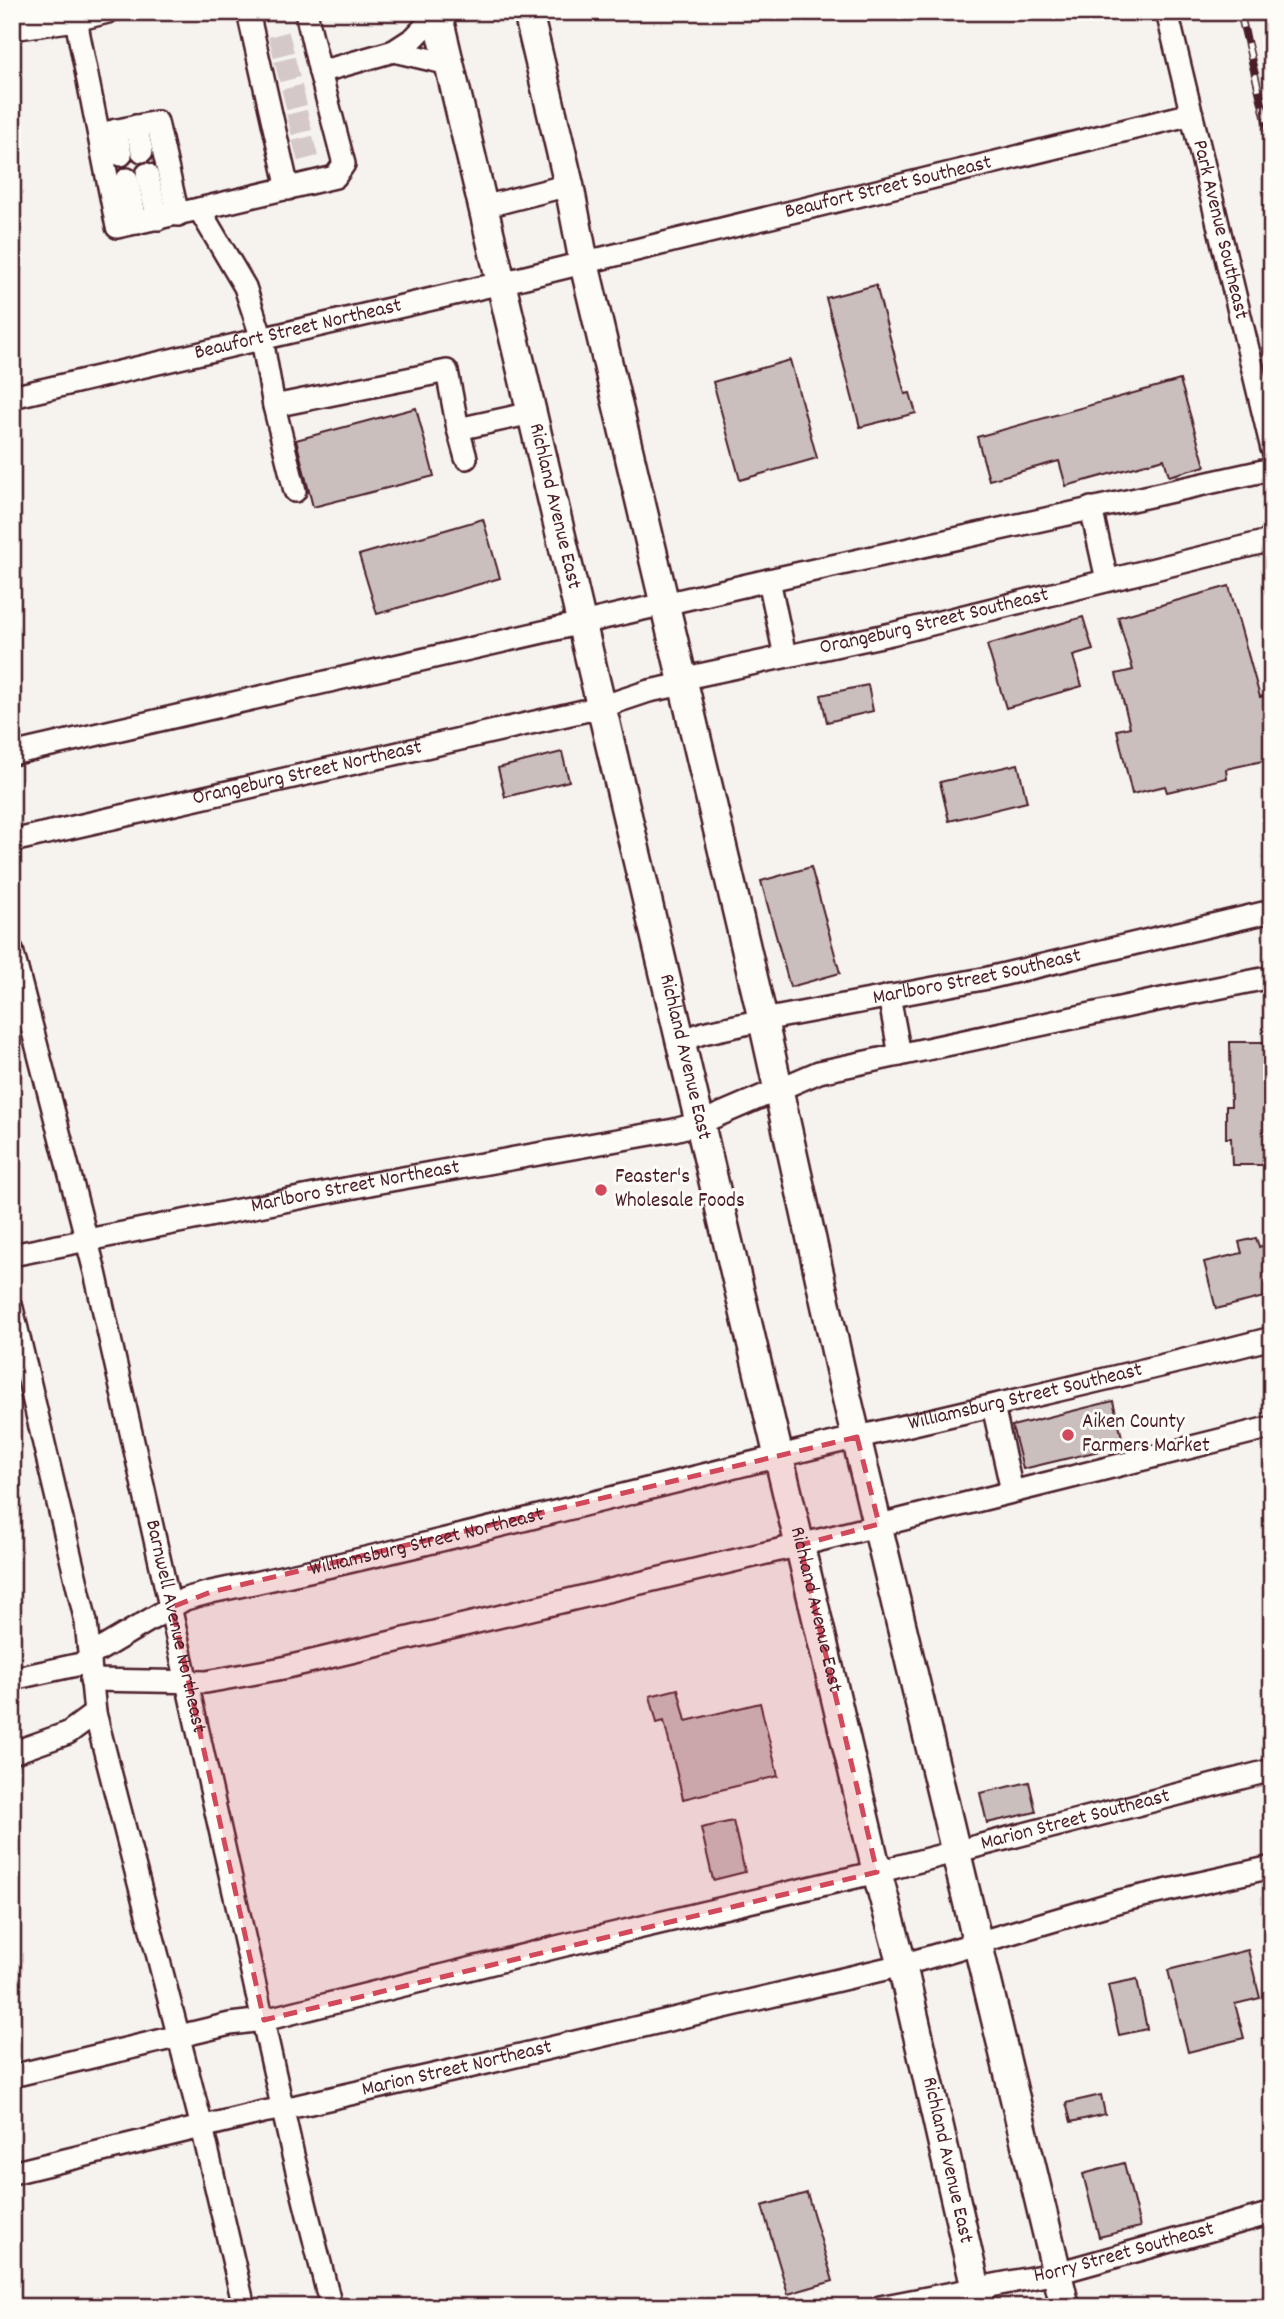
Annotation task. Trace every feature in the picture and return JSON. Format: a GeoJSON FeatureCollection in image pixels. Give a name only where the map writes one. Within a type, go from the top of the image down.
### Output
{"type":"FeatureCollection","features":[{"type":"Feature","properties":{"kind":"main road"},"geometry":{"type":"LineString","coordinates":[[528,12],[569,185],[584,263],[764,1020],[857,1437],[1065,2307]]}},
{"type":"Feature","properties":{"kind":"main road","name":"Richland Avenue East"},"geometry":{"type":"LineString","coordinates":[[437,13],[877,1872],[902,1965],[978,2298]]}},
{"type":"Feature","properties":{"kind":"street"},"geometry":{"type":"LineString","coordinates":[[12,29],[76,20],[108,12]]}},
{"type":"Feature","properties":{"kind":"street"},"geometry":{"type":"LineString","coordinates":[[248,12],[264,49],[288,153],[288,189]]}},
{"type":"Feature","properties":{"kind":"street"},"geometry":{"type":"LineString","coordinates":[[117,130],[117,227],[335,177],[344,164],[328,143],[303,38],[306,12]]}},
{"type":"Feature","properties":{"kind":"street","name":"Park Avenue Southeast"},"geometry":{"type":"LineString","coordinates":[[1167,12],[1272,449]]}},
{"type":"Feature","properties":{"kind":"street"},"geometry":{"type":"LineString","coordinates":[[314,77],[394,51],[414,38],[437,13]]}},
{"type":"Feature","properties":{"kind":"street"},"geometry":{"type":"LineString","coordinates":[[76,20],[117,130],[132,153]]}},
{"type":"Feature","properties":{"kind":"street"},"geometry":{"type":"LineString","coordinates":[[394,51],[449,64]]}},
{"type":"Feature","properties":{"kind":"street","name":"Beaufort Street Southeast"},"geometry":{"type":"LineString","coordinates":[[584,263],[1192,114]]}},
{"type":"Feature","properties":{"kind":"street"},"geometry":{"type":"LineString","coordinates":[[117,130],[157,122],[157,219]]}},
{"type":"Feature","properties":{"kind":"street"},"geometry":{"type":"LineString","coordinates":[[137,176],[157,219]]}},
{"type":"Feature","properties":{"kind":"street"},"geometry":{"type":"LineString","coordinates":[[483,207],[569,185]]}},
{"type":"Feature","properties":{"kind":"street"},"geometry":{"type":"LineString","coordinates":[[199,209],[245,287],[262,339],[274,405],[295,491]]}},
{"type":"Feature","properties":{"kind":"street","name":"Beaufort Street Northeast"},"geometry":{"type":"LineString","coordinates":[[12,397],[584,263]]}},
{"type":"Feature","properties":{"kind":"street"},"geometry":{"type":"LineString","coordinates":[[274,405],[447,371],[466,458]]}},
{"type":"Feature","properties":{"kind":"street"},"geometry":{"type":"LineString","coordinates":[[458,429],[532,413]]}},
{"type":"Feature","properties":{"kind":"street"},"geometry":{"type":"LineString","coordinates":[[12,754],[769,580],[1272,469]]}},
{"type":"Feature","properties":{"kind":"street"},"geometry":{"type":"LineString","coordinates":[[1091,509],[1107,580]]}},
{"type":"Feature","properties":{"kind":"street","name":"Orangeburg Street Southeast"},"geometry":{"type":"LineString","coordinates":[[601,707],[649,691],[684,684],[690,677],[891,634],[1272,540]]}},
{"type":"Feature","properties":{"kind":"street"},"geometry":{"type":"LineString","coordinates":[[769,580],[785,656]]}},
{"type":"Feature","properties":{"kind":"street","name":"Orangeburg Street Northeast"},"geometry":{"type":"LineString","coordinates":[[12,841],[601,707]]}},
{"type":"Feature","properties":{"kind":"street","name":"Marlboro Street Southeast"},"geometry":{"type":"LineString","coordinates":[[681,1041],[704,1033],[764,1020],[1014,972],[1272,911]]}},
{"type":"Feature","properties":{"kind":"street","name":"Barnwell Avenue Northeast"},"geometry":{"type":"LineString","coordinates":[[12,950],[87,1239],[331,2307]]}},
{"type":"Feature","properties":{"kind":"street"},"geometry":{"type":"LineString","coordinates":[[700,1123],[819,1072],[1272,978]]}},
{"type":"Feature","properties":{"kind":"street"},"geometry":{"type":"LineString","coordinates":[[889,996],[900,1055]]}},
{"type":"Feature","properties":{"kind":"street","name":"Marlboro Street Northeast"},"geometry":{"type":"LineString","coordinates":[[12,1255],[700,1123]]}},
{"type":"Feature","properties":{"kind":"street"},"geometry":{"type":"LineString","coordinates":[[12,1308],[83,1609],[95,1713],[202,2127],[244,2307]]}},
{"type":"Feature","properties":{"kind":"street","name":"Williamsburg Street Southeast"},"geometry":{"type":"LineString","coordinates":[[779,1456],[1272,1338]]}},
{"type":"Feature","properties":{"kind":"street"},"geometry":{"type":"LineString","coordinates":[[993,1406],[1013,1492]]}},
{"type":"Feature","properties":{"kind":"street"},"geometry":{"type":"LineString","coordinates":[[12,1679],[92,1669],[206,1682],[283,1668],[800,1545],[1272,1427]]}},
{"type":"Feature","properties":{"kind":"street","name":"Williamsburg Street Northeast"},"geometry":{"type":"LineString","coordinates":[[92,1669],[185,1599],[400,1550],[779,1456]]}},
{"type":"Feature","properties":{"kind":"street"},"geometry":{"type":"LineString","coordinates":[[12,1753],[68,1733],[95,1713]]}},
{"type":"Feature","properties":{"kind":"street","name":"Marion Street Southeast"},"geometry":{"type":"LineString","coordinates":[[877,1872],[1272,1770]]}},
{"type":"Feature","properties":{"kind":"street"},"geometry":{"type":"LineString","coordinates":[[902,1965],[1120,1901],[1272,1867]]}},
{"type":"Feature","properties":{"kind":"street"},"geometry":{"type":"LineString","coordinates":[[12,2076],[230,2024],[264,2021],[575,1943],[877,1872]]}},
{"type":"Feature","properties":{"kind":"street","name":"Marion Street Northeast"},"geometry":{"type":"LineString","coordinates":[[12,2173],[902,1965]]}},
{"type":"Feature","properties":{"kind":"street","name":"Horry Street Southeast"},"geometry":{"type":"LineString","coordinates":[[880,2307],[978,2298],[1272,2213]]}},
{"type":"Feature","properties":{"kind":"highlighted area"},"geometry":{"type":"Polygon","coordinates":[[[857,1437],[879,1524],[800,1545],[877,1872],[264,2020],[172,1607],[211,1592],[857,1437]]]}},
{"type":"Feature","properties":{"kind":"building"},"geometry":{"type":"Polygon","coordinates":[[[876,285],[905,394],[910,393],[916,413],[860,427],[826,298],[876,285]]]}},
{"type":"Feature","properties":{"kind":"building"},"geometry":{"type":"Polygon","coordinates":[[[790,360],[817,458],[740,480],[713,382],[790,360]]]}},
{"type":"Feature","properties":{"kind":"building"},"geometry":{"type":"Polygon","coordinates":[[[1180,380],[1205,466],[1169,476],[1164,459],[1066,486],[1059,461],[989,480],[977,437],[1180,380]]]}},
{"type":"Feature","properties":{"kind":"building"},"geometry":{"type":"Polygon","coordinates":[[[416,408],[434,476],[313,507],[296,440],[416,408]]]}},
{"type":"Feature","properties":{"kind":"building"},"geometry":{"type":"Polygon","coordinates":[[[483,519],[500,578],[377,614],[359,555],[483,519]]]}},
{"type":"Feature","properties":{"kind":"building"},"geometry":{"type":"Polygon","coordinates":[[[1229,586],[1260,697],[1272,694],[1272,759],[1226,769],[1227,778],[1167,792],[1165,786],[1132,794],[1117,730],[1130,727],[1116,674],[1133,670],[1118,617],[1229,586]]]}},
{"type":"Feature","properties":{"kind":"building"},"geometry":{"type":"Polygon","coordinates":[[[1083,617],[1093,650],[1073,656],[1082,686],[1006,708],[987,645],[1083,617]]]}},
{"type":"Feature","properties":{"kind":"building"},"geometry":{"type":"Polygon","coordinates":[[[868,685],[873,711],[827,722],[821,695],[868,685]]]}},
{"type":"Feature","properties":{"kind":"building"},"geometry":{"type":"Polygon","coordinates":[[[562,752],[569,781],[505,797],[498,768],[562,752]]]}},
{"type":"Feature","properties":{"kind":"building"},"geometry":{"type":"Polygon","coordinates":[[[1018,764],[1027,802],[949,821],[940,782],[1018,764]]]}},
{"type":"Feature","properties":{"kind":"building"},"geometry":{"type":"Polygon","coordinates":[[[811,867],[840,973],[790,987],[761,881],[811,867]]]}},
{"type":"Feature","properties":{"kind":"building"},"geometry":{"type":"Polygon","coordinates":[[[1230,1042],[1268,1042],[1270,1165],[1232,1165],[1231,1138],[1226,1138],[1226,1106],[1231,1106],[1230,1042]]]}},
{"type":"Feature","properties":{"kind":"building"},"geometry":{"type":"Polygon","coordinates":[[[1256,1238],[1259,1247],[1272,1243],[1272,1295],[1216,1309],[1204,1262],[1242,1253],[1239,1242],[1256,1238]]]}},
{"type":"Feature","properties":{"kind":"building","name":"Aiken County Farmers Market"},"geometry":{"type":"Polygon","coordinates":[[[1113,1401],[1124,1445],[1023,1469],[1012,1426],[1113,1401]]]}},
{"type":"Feature","properties":{"kind":"building"},"geometry":{"type":"Polygon","coordinates":[[[678,1689],[686,1721],[760,1703],[778,1776],[683,1799],[664,1721],[657,1723],[650,1696],[678,1689]]]}},
{"type":"Feature","properties":{"kind":"building"},"geometry":{"type":"Polygon","coordinates":[[[1029,1782],[1036,1812],[987,1823],[980,1793],[1029,1782]]]}},
{"type":"Feature","properties":{"kind":"building"},"geometry":{"type":"Polygon","coordinates":[[[733,1821],[745,1872],[713,1880],[701,1828],[733,1821]]]}},
{"type":"Feature","properties":{"kind":"building"},"geometry":{"type":"Polygon","coordinates":[[[1248,1950],[1260,1998],[1235,2004],[1244,2038],[1188,2052],[1168,1970],[1248,1950]]]}},
{"type":"Feature","properties":{"kind":"building"},"geometry":{"type":"Polygon","coordinates":[[[1137,1979],[1147,2029],[1119,2035],[1108,1985],[1137,1979]]]}},
{"type":"Feature","properties":{"kind":"building"},"geometry":{"type":"Polygon","coordinates":[[[1101,2095],[1105,2114],[1071,2122],[1066,2103],[1101,2095]]]}},
{"type":"Feature","properties":{"kind":"building"},"geometry":{"type":"Polygon","coordinates":[[[1124,2163],[1140,2227],[1099,2237],[1083,2174],[1124,2163]]]}},
{"type":"Feature","properties":{"kind":"building"},"geometry":{"type":"Polygon","coordinates":[[[807,2193],[833,2281],[788,2294],[762,2206],[807,2193]]]}},
{"type":"Feature","properties":{"kind":"tunnel"},"geometry":{"type":"LineString","coordinates":[[271,47],[294,41]]}},
{"type":"Feature","properties":{"kind":"tunnel"},"geometry":{"type":"LineString","coordinates":[[277,72],[301,66]]}},
{"type":"Feature","properties":{"kind":"tunnel"},"geometry":{"type":"LineString","coordinates":[[284,100],[308,94]]}},
{"type":"Feature","properties":{"kind":"tunnel"},"geometry":{"type":"LineString","coordinates":[[289,125],[313,119]]}},
{"type":"Feature","properties":{"kind":"tunnel"},"geometry":{"type":"LineString","coordinates":[[295,151],[319,145]]}},
{"type":"Feature","properties":{"kind":"railway"},"geometry":{"type":"LineString","coordinates":[[1240,12],[1272,145]]}},
{"type":"Feature","properties":{"kind":"place","name":"Feaster's Wholesale Foods"},"geometry":{"type":"Point","coordinates":[601,1190]}},
{"type":"Feature","properties":{"kind":"place","name":"Aiken County Farmers Market"},"geometry":{"type":"Point","coordinates":[1068,1435]}}]}
